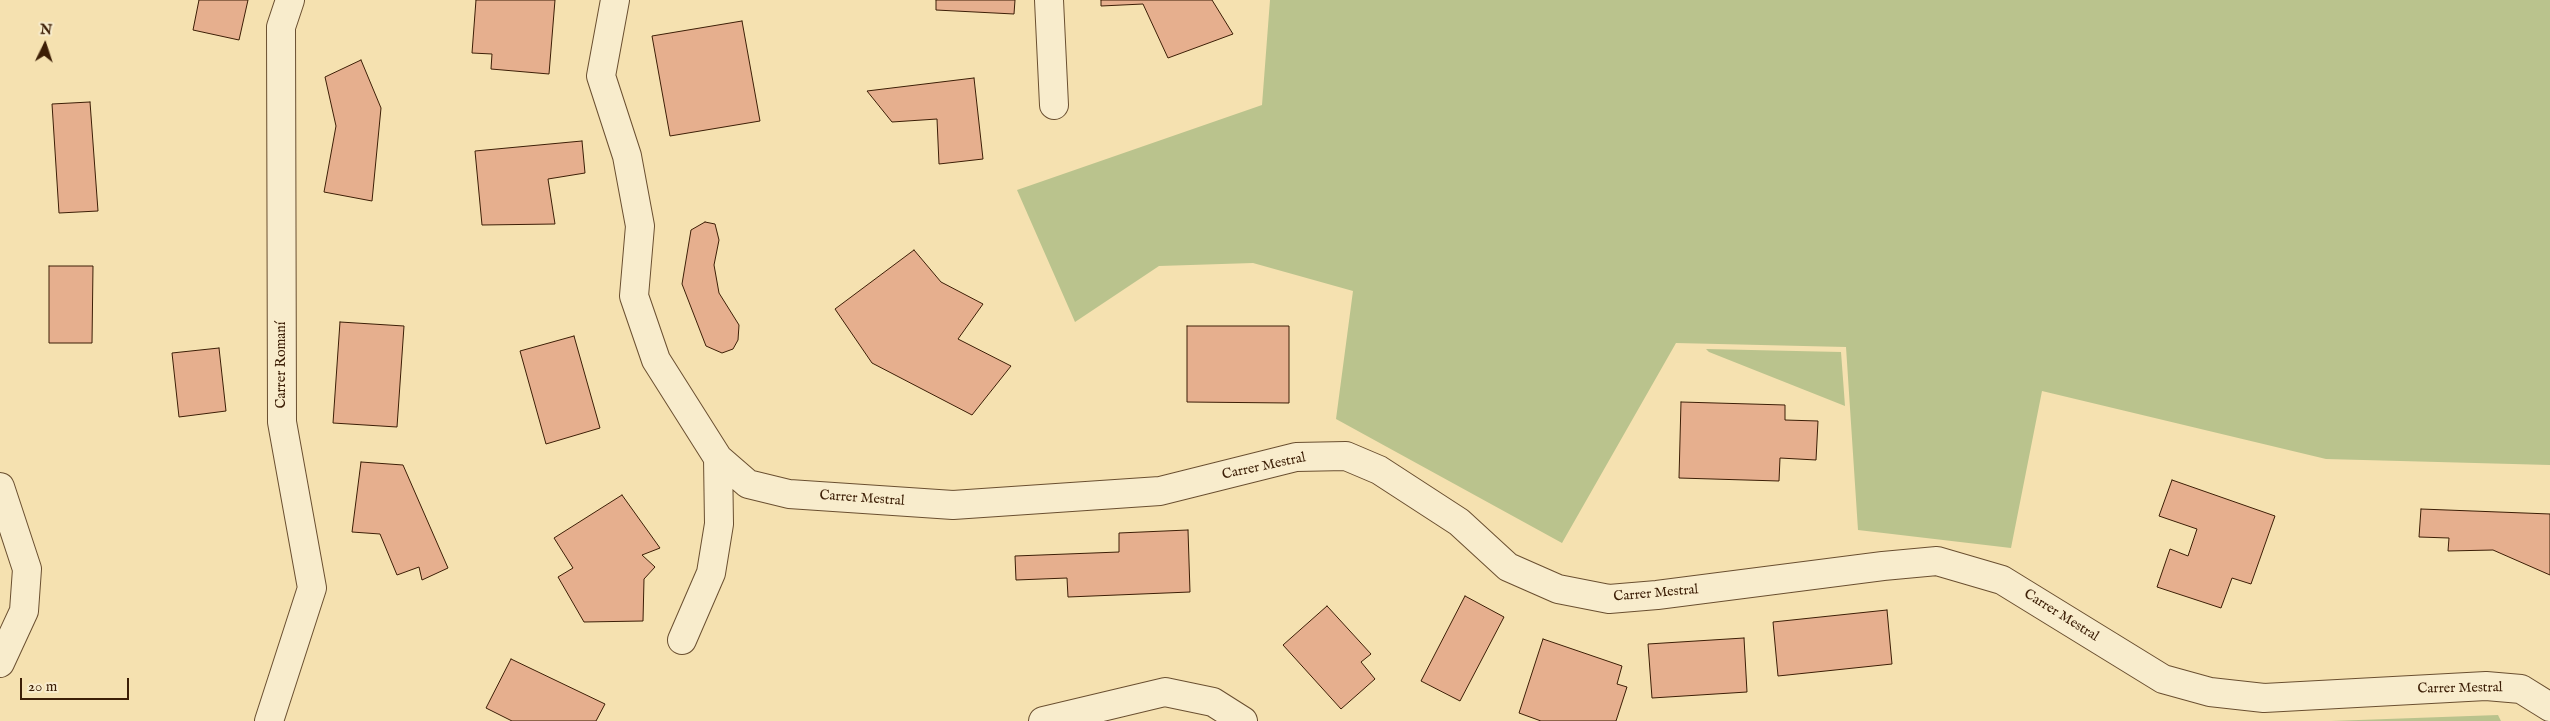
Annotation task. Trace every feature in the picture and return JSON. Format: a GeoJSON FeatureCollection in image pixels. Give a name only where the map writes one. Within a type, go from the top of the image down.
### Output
{"type":"FeatureCollection","features":[{"type":"Feature","properties":{"kind":"street","name":"Carrer Romaní"},"geometry":{"type":"LineString","coordinates":[[270,721],[312,588],[282,422],[281,54],[282,27],[290,0]]}},
{"type":"Feature","properties":{"kind":"street"},"geometry":{"type":"LineString","coordinates":[[615,0],[601,76],[627,156],[640,226],[634,296],[656,360],[718,458],[719,524],[711,573],[682,640]]}},
{"type":"Feature","properties":{"kind":"street"},"geometry":{"type":"LineString","coordinates":[[1049,0],[1054,105]]}},
{"type":"Feature","properties":{"kind":"street","name":"Carrer Mestral"},"geometry":{"type":"LineString","coordinates":[[718,458],[748,484],[789,494],[954,505],[1160,492],[1296,457],[1346,456],[1379,470],[1460,522],[1508,567],[1558,588],[1609,599],[1657,596],[1883,566],[1937,561],[2002,580],[2162,679],[2210,692],[2264,698],[2486,686],[2521,689],[2550,707]]}},
{"type":"Feature","properties":{"kind":"street"},"geometry":{"type":"LineString","coordinates":[[0,487],[27,569],[24,611],[0,663]]}},
{"type":"Feature","properties":{"kind":"street"},"geometry":{"type":"LineString","coordinates":[[1043,721],[1165,692],[1213,702],[1244,721]]}},
{"type":"Feature","properties":{"kind":"green space"},"geometry":{"type":"Polygon","coordinates":[[[1270,0],[2550,0],[2550,465],[2326,459],[2042,391],[2011,548],[1858,530],[1846,347],[1676,343],[1562,543],[1336,419],[1353,291],[1253,263],[1159,266],[1075,322],[1017,190],[1262,105],[1270,0]]]}},
{"type":"Feature","properties":{"kind":"green space"},"geometry":{"type":"Polygon","coordinates":[[[1706,349],[1841,352],[1845,406],[1709,352],[1706,349]]]}},
{"type":"Feature","properties":{"kind":"green space"},"geometry":{"type":"Polygon","coordinates":[[[2498,715],[2501,721],[2331,721],[2498,715]]]}},
{"type":"Feature","properties":{"kind":"building"},"geometry":{"type":"Polygon","coordinates":[[[199,0],[248,0],[239,40],[193,30],[199,0]]]}},
{"type":"Feature","properties":{"kind":"building"},"geometry":{"type":"Polygon","coordinates":[[[476,0],[555,0],[549,74],[491,69],[492,54],[472,53],[476,0]]]}},
{"type":"Feature","properties":{"kind":"building"},"geometry":{"type":"Polygon","coordinates":[[[936,0],[1015,0],[1014,14],[936,10],[936,0]]]}},
{"type":"Feature","properties":{"kind":"building"},"geometry":{"type":"Polygon","coordinates":[[[1101,0],[1212,0],[1233,34],[1168,58],[1143,4],[1101,6],[1101,0]]]}},
{"type":"Feature","properties":{"kind":"building"},"geometry":{"type":"Polygon","coordinates":[[[742,21],[760,121],[670,136],[652,36],[742,21]]]}},
{"type":"Feature","properties":{"kind":"building"},"geometry":{"type":"Polygon","coordinates":[[[361,60],[381,108],[372,201],[324,192],[336,126],[325,77],[361,60]]]}},
{"type":"Feature","properties":{"kind":"building"},"geometry":{"type":"Polygon","coordinates":[[[974,78],[983,159],[939,164],[937,119],[892,122],[867,91],[974,78]]]}},
{"type":"Feature","properties":{"kind":"building"},"geometry":{"type":"Polygon","coordinates":[[[90,102],[98,211],[59,213],[52,104],[90,102]]]}},
{"type":"Feature","properties":{"kind":"building"},"geometry":{"type":"Polygon","coordinates":[[[582,141],[585,173],[548,179],[555,224],[482,225],[475,151],[582,141]]]}},
{"type":"Feature","properties":{"kind":"building"},"geometry":{"type":"Polygon","coordinates":[[[705,222],[715,224],[719,240],[714,265],[719,293],[739,325],[738,340],[733,349],[722,353],[706,346],[682,284],[691,230],[705,222]]]}},
{"type":"Feature","properties":{"kind":"building"},"geometry":{"type":"Polygon","coordinates":[[[914,250],[941,282],[983,304],[958,339],[1011,366],[972,415],[872,363],[835,309],[914,250]]]}},
{"type":"Feature","properties":{"kind":"building"},"geometry":{"type":"Polygon","coordinates":[[[49,266],[93,266],[92,343],[49,343],[49,266]]]}},
{"type":"Feature","properties":{"kind":"building"},"geometry":{"type":"Polygon","coordinates":[[[340,322],[404,326],[397,427],[333,423],[340,322]]]}},
{"type":"Feature","properties":{"kind":"building"},"geometry":{"type":"Polygon","coordinates":[[[1187,326],[1289,326],[1289,403],[1187,402],[1187,326]]]}},
{"type":"Feature","properties":{"kind":"building"},"geometry":{"type":"Polygon","coordinates":[[[574,336],[600,428],[546,444],[520,351],[574,336]]]}},
{"type":"Feature","properties":{"kind":"building"},"geometry":{"type":"Polygon","coordinates":[[[219,348],[226,411],[179,417],[172,353],[219,348]]]}},
{"type":"Feature","properties":{"kind":"building"},"geometry":{"type":"Polygon","coordinates":[[[1681,402],[1785,405],[1785,420],[1818,421],[1816,460],[1780,458],[1779,481],[1679,478],[1681,402]]]}},
{"type":"Feature","properties":{"kind":"building"},"geometry":{"type":"Polygon","coordinates":[[[361,462],[403,465],[448,568],[422,580],[419,567],[397,575],[380,534],[352,532],[361,462]]]}},
{"type":"Feature","properties":{"kind":"building"},"geometry":{"type":"Polygon","coordinates":[[[2172,480],[2275,516],[2251,584],[2232,578],[2221,608],[2157,587],[2170,549],[2188,556],[2197,529],[2159,516],[2172,480]]]}},
{"type":"Feature","properties":{"kind":"building"},"geometry":{"type":"Polygon","coordinates":[[[622,495],[660,548],[642,555],[655,567],[644,579],[643,621],[584,622],[558,577],[573,568],[554,538],[622,495]]]}},
{"type":"Feature","properties":{"kind":"building"},"geometry":{"type":"Polygon","coordinates":[[[2421,509],[2550,514],[2550,575],[2493,550],[2448,551],[2449,538],[2419,537],[2421,509]]]}},
{"type":"Feature","properties":{"kind":"building"},"geometry":{"type":"Polygon","coordinates":[[[1188,530],[1190,592],[1068,597],[1067,578],[1016,580],[1015,556],[1119,552],[1119,533],[1188,530]]]}},
{"type":"Feature","properties":{"kind":"building"},"geometry":{"type":"Polygon","coordinates":[[[1465,596],[1504,617],[1460,701],[1421,681],[1465,596]]]}},
{"type":"Feature","properties":{"kind":"building"},"geometry":{"type":"Polygon","coordinates":[[[1327,606],[1371,654],[1361,662],[1375,679],[1341,709],[1283,645],[1327,606]]]}},
{"type":"Feature","properties":{"kind":"building"},"geometry":{"type":"Polygon","coordinates":[[[1887,610],[1892,664],[1778,676],[1773,622],[1887,610]]]}},
{"type":"Feature","properties":{"kind":"building"},"geometry":{"type":"Polygon","coordinates":[[[1744,638],[1747,692],[1652,698],[1648,644],[1744,638]]]}},
{"type":"Feature","properties":{"kind":"building"},"geometry":{"type":"Polygon","coordinates":[[[1543,639],[1622,666],[1617,684],[1627,687],[1616,721],[1541,721],[1519,713],[1543,639]]]}},
{"type":"Feature","properties":{"kind":"building"},"geometry":{"type":"Polygon","coordinates":[[[511,659],[605,704],[596,721],[512,721],[486,708],[511,659]]]}}]}
